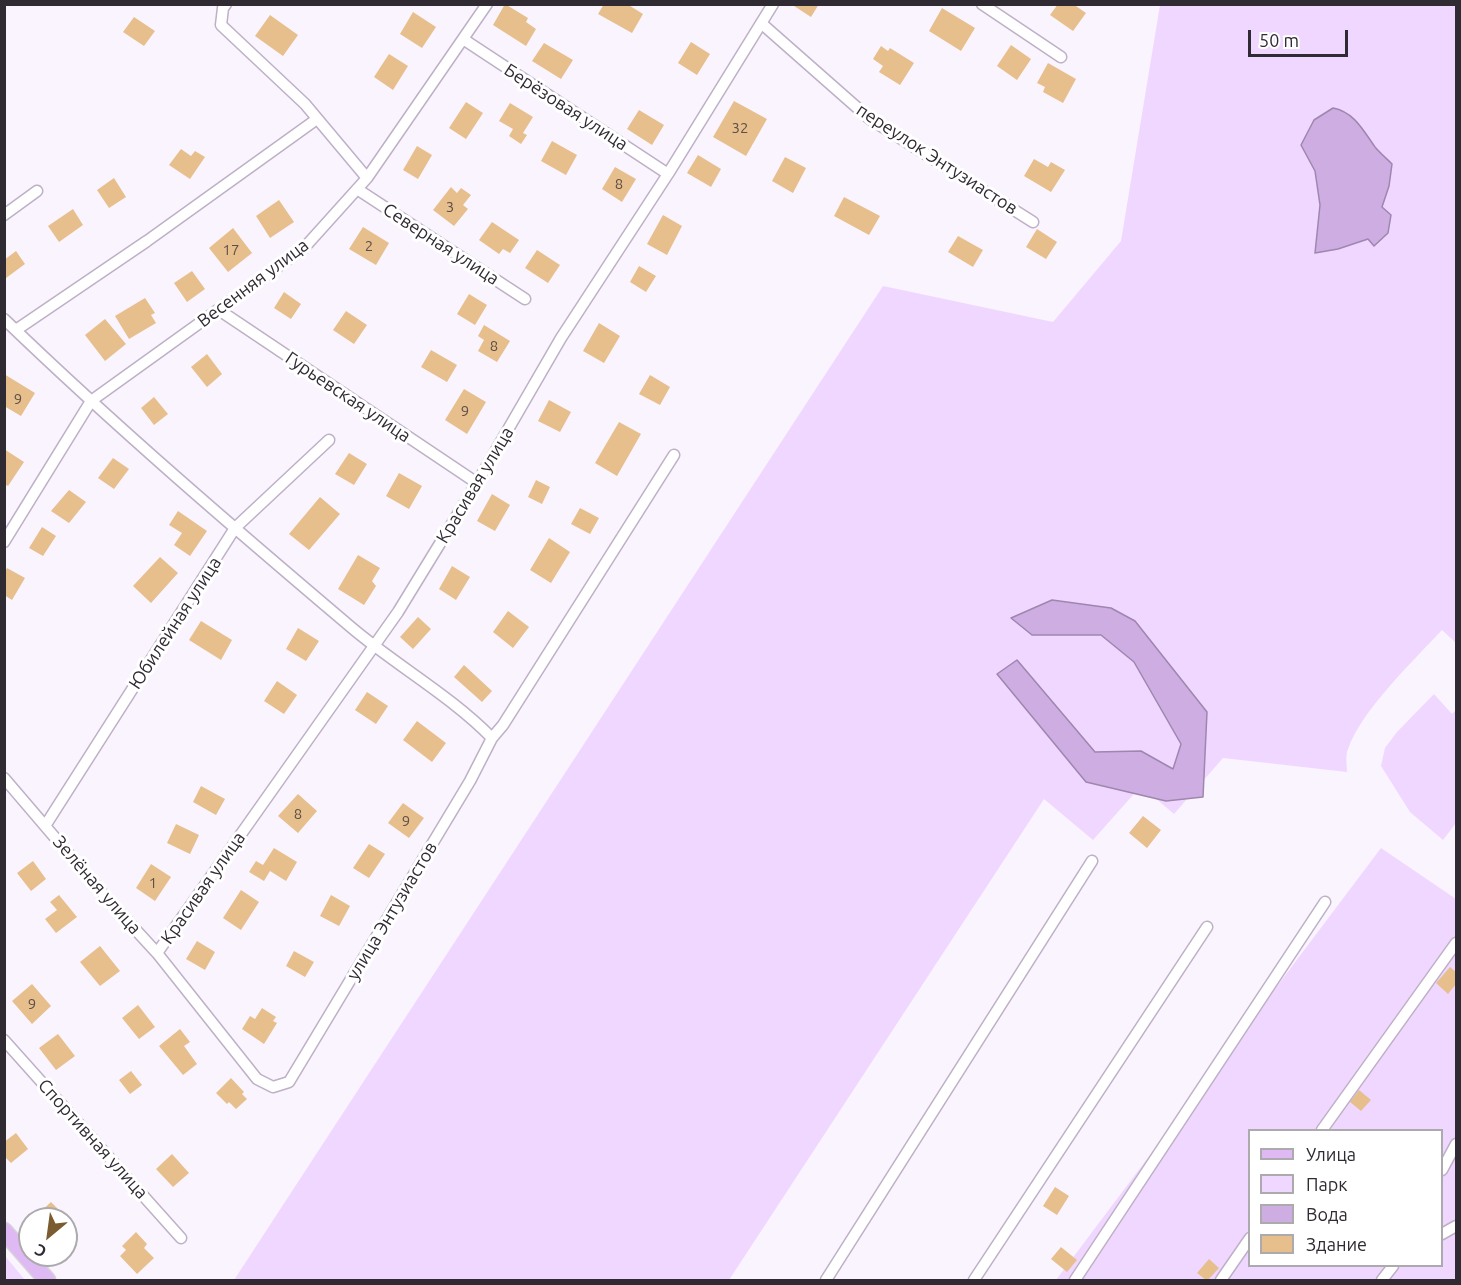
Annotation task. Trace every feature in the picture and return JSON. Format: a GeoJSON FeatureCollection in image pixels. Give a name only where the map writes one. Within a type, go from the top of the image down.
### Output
{"type":"FeatureCollection","features":[{"type":"Feature","properties":{"kind":"main road"},"geometry":{"type":"LineString","coordinates":[[4,1232],[47,1281]]}},
{"type":"Feature","properties":{"kind":"street","name":"Весенняя улица"},"geometry":{"type":"LineString","coordinates":[[4,542],[92,401],[304,248],[367,178],[487,4]]}},
{"type":"Feature","properties":{"kind":"street","name":"Красивая улица"},"geometry":{"type":"LineString","coordinates":[[157,953],[398,612],[477,483],[561,338],[668,174],[772,4]]}},
{"type":"Feature","properties":{"kind":"street"},"geometry":{"type":"LineString","coordinates":[[982,4],[1061,57]]}},
{"type":"Feature","properties":{"kind":"street"},"geometry":{"type":"LineString","coordinates":[[224,6],[221,25],[305,104],[367,178]]}},
{"type":"Feature","properties":{"kind":"street","name":"переулок Энтузиастов"},"geometry":{"type":"LineString","coordinates":[[761,23],[870,119],[1033,222]]}},
{"type":"Feature","properties":{"kind":"street","name":"Берёзовая улица"},"geometry":{"type":"LineString","coordinates":[[463,39],[668,174]]}},
{"type":"Feature","properties":{"kind":"street"},"geometry":{"type":"LineString","coordinates":[[16,330],[147,241],[317,120]]}},
{"type":"Feature","properties":{"kind":"street","name":"Северная улица"},"geometry":{"type":"LineString","coordinates":[[357,189],[525,299]]}},
{"type":"Feature","properties":{"kind":"street"},"geometry":{"type":"LineString","coordinates":[[4,215],[37,191]]}},
{"type":"Feature","properties":{"kind":"street","name":"Гурьевская улица"},"geometry":{"type":"LineString","coordinates":[[219,310],[477,483]]}},
{"type":"Feature","properties":{"kind":"street"},"geometry":{"type":"LineString","coordinates":[[4,319],[235,528],[374,646],[477,723],[492,738]]}},
{"type":"Feature","properties":{"kind":"street","name":"Юбилейная улица"},"geometry":{"type":"LineString","coordinates":[[45,825],[235,528],[329,440]]}},
{"type":"Feature","properties":{"kind":"street","name":"улица Энтузиастов"},"geometry":{"type":"LineString","coordinates":[[289,1082],[470,781],[492,738],[503,725],[674,456]]}},
{"type":"Feature","properties":{"kind":"street","name":"Зелёная улица"},"geometry":{"type":"LineString","coordinates":[[4,778],[110,902],[157,953],[257,1079],[273,1087],[289,1082]]}},
{"type":"Feature","properties":{"kind":"street"},"geometry":{"type":"LineString","coordinates":[[826,1281],[1092,861]]}},
{"type":"Feature","properties":{"kind":"street"},"geometry":{"type":"LineString","coordinates":[[1075,1281],[1324,902]]}},
{"type":"Feature","properties":{"kind":"street"},"geometry":{"type":"LineString","coordinates":[[974,1281],[1207,927]]}},
{"type":"Feature","properties":{"kind":"street"},"geometry":{"type":"LineString","coordinates":[[1323,1129],[1456,943]]}},
{"type":"Feature","properties":{"kind":"street","name":"Спортивная улица"},"geometry":{"type":"LineString","coordinates":[[4,1040],[181,1238]]}},
{"type":"Feature","properties":{"kind":"street"},"geometry":{"type":"LineString","coordinates":[[1443,1168],[1456,1144]]}},
{"type":"Feature","properties":{"kind":"street"},"geometry":{"type":"LineString","coordinates":[[1221,1281],[1248,1241]]}},
{"type":"Feature","properties":{"kind":"street"},"geometry":{"type":"LineString","coordinates":[[1382,1281],[1392,1267]]}},
{"type":"Feature","properties":{"kind":"green space"},"geometry":{"type":"Polygon","coordinates":[[[1160,5],[1456,5],[1456,643],[1442,630],[1389,686],[1355,734],[1347,751],[1347,772],[1223,758],[1174,814],[1141,786],[1093,840],[1044,799],[729,1280],[234,1280],[883,286],[1053,322],[1121,241],[1160,5]]]}},
{"type":"Feature","properties":{"kind":"green space"},"geometry":{"type":"Polygon","coordinates":[[[1434,694],[1452,714],[1456,710],[1456,823],[1443,840],[1410,812],[1381,766],[1385,748],[1397,732],[1434,694]]]}},
{"type":"Feature","properties":{"kind":"green space"},"geometry":{"type":"Polygon","coordinates":[[[1381,848],[1456,899],[1456,1280],[1056,1280],[1381,848]]]}},
{"type":"Feature","properties":{"kind":"green space"},"geometry":{"type":"Polygon","coordinates":[[[5,1256],[25,1280],[5,1280],[5,1256]]]}},
{"type":"Feature","properties":{"kind":"water"},"geometry":{"type":"Polygon","coordinates":[[[1333,108],[1347,113],[1392,164],[1389,186],[1382,207],[1391,215],[1388,233],[1374,246],[1368,239],[1338,249],[1315,253],[1320,205],[1315,171],[1301,145],[1314,120],[1333,108]]]}},
{"type":"Feature","properties":{"kind":"water"},"geometry":{"type":"Polygon","coordinates":[[[1052,600],[1111,608],[1135,621],[1207,712],[1203,797],[1166,801],[1086,782],[997,674],[1017,660],[1095,752],[1141,751],[1173,769],[1181,744],[1134,662],[1101,635],[1032,635],[1011,618],[1052,600]]]}},
{"type":"Feature","properties":{"kind":"building"},"geometry":{"type":"Polygon","coordinates":[[[505,4],[528,18],[526,22],[536,29],[526,46],[493,25],[505,4]]]}},
{"type":"Feature","properties":{"kind":"building"},"geometry":{"type":"Polygon","coordinates":[[[604,4],[627,4],[643,14],[632,33],[598,14],[604,4]]]}},
{"type":"Feature","properties":{"kind":"building"},"geometry":{"type":"Polygon","coordinates":[[[791,4],[819,4],[811,17],[791,4]]]}},
{"type":"Feature","properties":{"kind":"building"},"geometry":{"type":"Polygon","coordinates":[[[1058,4],[1073,4],[1086,13],[1073,31],[1050,15],[1058,4]]]}},
{"type":"Feature","properties":{"kind":"building"},"geometry":{"type":"Polygon","coordinates":[[[942,8],[975,28],[961,51],[929,31],[942,8]]]}},
{"type":"Feature","properties":{"kind":"building"},"geometry":{"type":"Polygon","coordinates":[[[413,12],[436,27],[422,48],[400,34],[413,12]]]}},
{"type":"Feature","properties":{"kind":"building"},"geometry":{"type":"Polygon","coordinates":[[[270,15],[298,35],[283,56],[255,36],[270,15]]]}},
{"type":"Feature","properties":{"kind":"building"},"geometry":{"type":"Polygon","coordinates":[[[134,17],[155,31],[144,46],[123,32],[134,17]]]}},
{"type":"Feature","properties":{"kind":"building"},"geometry":{"type":"Polygon","coordinates":[[[691,42],[710,54],[697,75],[678,63],[691,42]]]}},
{"type":"Feature","properties":{"kind":"building"},"geometry":{"type":"Polygon","coordinates":[[[544,43],[573,60],[561,79],[532,61],[544,43]]]}},
{"type":"Feature","properties":{"kind":"building"},"geometry":{"type":"Polygon","coordinates":[[[1011,45],[1031,59],[1017,80],[997,66],[1011,45]]]}},
{"type":"Feature","properties":{"kind":"building"},"geometry":{"type":"Polygon","coordinates":[[[881,46],[888,51],[890,48],[914,63],[900,85],[879,72],[883,66],[873,59],[881,46]]]}},
{"type":"Feature","properties":{"kind":"building"},"geometry":{"type":"Polygon","coordinates":[[[389,54],[408,66],[393,90],[374,77],[389,54]]]}},
{"type":"Feature","properties":{"kind":"building"},"geometry":{"type":"Polygon","coordinates":[[[1048,63],[1076,79],[1063,103],[1043,92],[1045,87],[1037,83],[1048,63]]]}},
{"type":"Feature","properties":{"kind":"building"},"geometry":{"type":"Polygon","coordinates":[[[734,101],[767,119],[746,156],[713,137],[734,101]]]}},
{"type":"Feature","properties":{"kind":"building"},"geometry":{"type":"Polygon","coordinates":[[[466,102],[483,113],[466,139],[449,128],[466,102]]]}},
{"type":"Feature","properties":{"kind":"building"},"geometry":{"type":"Polygon","coordinates":[[[510,103],[533,117],[523,133],[527,135],[521,144],[509,136],[513,129],[499,121],[510,103]]]}},
{"type":"Feature","properties":{"kind":"building"},"geometry":{"type":"Polygon","coordinates":[[[639,110],[664,125],[652,145],[627,129],[639,110]]]}},
{"type":"Feature","properties":{"kind":"building"},"geometry":{"type":"Polygon","coordinates":[[[552,141],[577,155],[566,175],[541,161],[552,141]]]}},
{"type":"Feature","properties":{"kind":"building"},"geometry":{"type":"Polygon","coordinates":[[[417,146],[432,155],[418,179],[403,170],[417,146]]]}},
{"type":"Feature","properties":{"kind":"building"},"geometry":{"type":"Polygon","coordinates":[[[181,149],[191,156],[195,151],[205,157],[190,179],[169,165],[181,149]]]}},
{"type":"Feature","properties":{"kind":"building"},"geometry":{"type":"Polygon","coordinates":[[[698,155],[721,169],[711,187],[687,173],[698,155]]]}},
{"type":"Feature","properties":{"kind":"building"},"geometry":{"type":"Polygon","coordinates":[[[785,157],[806,168],[793,193],[772,181],[785,157]]]}},
{"type":"Feature","properties":{"kind":"building"},"geometry":{"type":"Polygon","coordinates":[[[1034,159],[1048,167],[1051,162],[1065,170],[1051,192],[1024,176],[1034,159]]]}},
{"type":"Feature","properties":{"kind":"building"},"geometry":{"type":"Polygon","coordinates":[[[615,167],[636,179],[622,202],[602,189],[615,167]]]}},
{"type":"Feature","properties":{"kind":"building"},"geometry":{"type":"Polygon","coordinates":[[[114,178],[126,197],[109,208],[97,190],[114,178]]]}},
{"type":"Feature","properties":{"kind":"building"},"geometry":{"type":"Polygon","coordinates":[[[451,187],[457,193],[461,188],[471,195],[463,205],[468,209],[454,226],[433,210],[451,187]]]}},
{"type":"Feature","properties":{"kind":"building"},"geometry":{"type":"Polygon","coordinates":[[[844,197],[880,216],[869,235],[834,216],[844,197]]]}},
{"type":"Feature","properties":{"kind":"building"},"geometry":{"type":"Polygon","coordinates":[[[279,200],[294,222],[270,238],[256,216],[279,200]]]}},
{"type":"Feature","properties":{"kind":"building"},"geometry":{"type":"Polygon","coordinates":[[[73,209],[83,225],[59,242],[48,226],[73,209]]]}},
{"type":"Feature","properties":{"kind":"building"},"geometry":{"type":"Polygon","coordinates":[[[663,215],[682,226],[667,255],[647,244],[663,215]]]}},
{"type":"Feature","properties":{"kind":"building"},"geometry":{"type":"Polygon","coordinates":[[[492,222],[519,240],[510,253],[503,249],[499,254],[479,240],[492,222]]]}},
{"type":"Feature","properties":{"kind":"building"},"geometry":{"type":"Polygon","coordinates":[[[363,227],[389,243],[376,265],[349,249],[363,227]]]}},
{"type":"Feature","properties":{"kind":"building"},"geometry":{"type":"Polygon","coordinates":[[[233,228],[252,253],[228,272],[209,248],[233,228]]]}},
{"type":"Feature","properties":{"kind":"building"},"geometry":{"type":"Polygon","coordinates":[[[1037,229],[1057,242],[1046,259],[1026,247],[1037,229]]]}},
{"type":"Feature","properties":{"kind":"building"},"geometry":{"type":"Polygon","coordinates":[[[958,236],[983,250],[973,267],[948,252],[958,236]]]}},
{"type":"Feature","properties":{"kind":"building"},"geometry":{"type":"Polygon","coordinates":[[[537,250],[560,265],[548,283],[525,268],[537,250]]]}},
{"type":"Feature","properties":{"kind":"building"},"geometry":{"type":"Polygon","coordinates":[[[16,251],[25,264],[6,278],[4,260],[16,251]]]}},
{"type":"Feature","properties":{"kind":"building"},"geometry":{"type":"Polygon","coordinates":[[[639,266],[656,276],[646,292],[630,282],[639,266]]]}},
{"type":"Feature","properties":{"kind":"building"},"geometry":{"type":"Polygon","coordinates":[[[192,271],[205,289],[187,302],[174,283],[192,271]]]}},
{"type":"Feature","properties":{"kind":"building"},"geometry":{"type":"Polygon","coordinates":[[[284,292],[301,304],[291,319],[274,308],[284,292]]]}},
{"type":"Feature","properties":{"kind":"building"},"geometry":{"type":"Polygon","coordinates":[[[469,294],[487,305],[475,325],[457,314],[469,294]]]}},
{"type":"Feature","properties":{"kind":"building"},"geometry":{"type":"Polygon","coordinates":[[[145,298],[155,313],[151,315],[156,323],[129,339],[115,316],[145,298]]]}},
{"type":"Feature","properties":{"kind":"building"},"geometry":{"type":"Polygon","coordinates":[[[346,311],[367,325],[354,344],[333,330],[346,311]]]}},
{"type":"Feature","properties":{"kind":"building"},"geometry":{"type":"Polygon","coordinates":[[[105,319],[126,344],[105,361],[85,335],[105,319]]]}},
{"type":"Feature","properties":{"kind":"building"},"geometry":{"type":"Polygon","coordinates":[[[599,323],[620,336],[604,363],[583,351],[599,323]]]}},
{"type":"Feature","properties":{"kind":"building"},"geometry":{"type":"Polygon","coordinates":[[[484,325],[510,341],[497,362],[478,351],[484,340],[478,336],[484,325]]]}},
{"type":"Feature","properties":{"kind":"building"},"geometry":{"type":"Polygon","coordinates":[[[431,350],[457,365],[447,382],[421,367],[431,350]]]}},
{"type":"Feature","properties":{"kind":"building"},"geometry":{"type":"Polygon","coordinates":[[[207,354],[222,374],[207,387],[191,367],[207,354]]]}},
{"type":"Feature","properties":{"kind":"building"},"geometry":{"type":"Polygon","coordinates":[[[4,374],[35,393],[21,416],[4,406],[4,374]]]}},
{"type":"Feature","properties":{"kind":"building"},"geometry":{"type":"Polygon","coordinates":[[[650,375],[670,387],[660,405],[639,394],[650,375]]]}},
{"type":"Feature","properties":{"kind":"building"},"geometry":{"type":"Polygon","coordinates":[[[464,389],[486,402],[467,434],[445,420],[464,389]]]}},
{"type":"Feature","properties":{"kind":"building"},"geometry":{"type":"Polygon","coordinates":[[[154,397],[168,414],[154,425],[141,408],[154,397]]]}},
{"type":"Feature","properties":{"kind":"building"},"geometry":{"type":"Polygon","coordinates":[[[549,400],[571,412],[560,432],[538,421],[549,400]]]}},
{"type":"Feature","properties":{"kind":"building"},"geometry":{"type":"Polygon","coordinates":[[[619,422],[641,434],[617,476],[595,463],[619,422]]]}},
{"type":"Feature","properties":{"kind":"building"},"geometry":{"type":"Polygon","coordinates":[[[4,449],[24,462],[8,486],[4,484],[4,449]]]}},
{"type":"Feature","properties":{"kind":"building"},"geometry":{"type":"Polygon","coordinates":[[[349,453],[367,464],[354,485],[335,474],[349,453]]]}},
{"type":"Feature","properties":{"kind":"building"},"geometry":{"type":"Polygon","coordinates":[[[113,458],[129,469],[114,489],[98,478],[113,458]]]}},
{"type":"Feature","properties":{"kind":"building"},"geometry":{"type":"Polygon","coordinates":[[[399,473],[422,486],[409,509],[386,496],[399,473]]]}},
{"type":"Feature","properties":{"kind":"building"},"geometry":{"type":"Polygon","coordinates":[[[536,480],[550,487],[542,504],[528,497],[536,480]]]}},
{"type":"Feature","properties":{"kind":"building"},"geometry":{"type":"Polygon","coordinates":[[[69,490],[86,502],[69,523],[51,511],[69,490]]]}},
{"type":"Feature","properties":{"kind":"building"},"geometry":{"type":"Polygon","coordinates":[[[492,494],[510,505],[495,531],[477,521],[492,494]]]}},
{"type":"Feature","properties":{"kind":"building"},"geometry":{"type":"Polygon","coordinates":[[[320,497],[340,514],[309,550],[289,534],[320,497]]]}},
{"type":"Feature","properties":{"kind":"building"},"geometry":{"type":"Polygon","coordinates":[[[580,508],[599,518],[590,534],[571,524],[580,508]]]}},
{"type":"Feature","properties":{"kind":"building"},"geometry":{"type":"Polygon","coordinates":[[[178,511],[207,531],[190,556],[174,545],[182,533],[169,525],[178,511]]]}},
{"type":"Feature","properties":{"kind":"building"},"geometry":{"type":"Polygon","coordinates":[[[42,527],[56,536],[43,556],[29,548],[42,527]]]}},
{"type":"Feature","properties":{"kind":"building"},"geometry":{"type":"Polygon","coordinates":[[[549,538],[570,552],[551,583],[530,570],[549,538]]]}},
{"type":"Feature","properties":{"kind":"building"},"geometry":{"type":"Polygon","coordinates":[[[358,555],[380,568],[372,581],[376,586],[364,605],[338,589],[358,555]]]}},
{"type":"Feature","properties":{"kind":"building"},"geometry":{"type":"Polygon","coordinates":[[[160,557],[178,573],[151,603],[133,586],[160,557]]]}},
{"type":"Feature","properties":{"kind":"building"},"geometry":{"type":"Polygon","coordinates":[[[452,566],[470,577],[456,600],[439,589],[452,566]]]}},
{"type":"Feature","properties":{"kind":"building"},"geometry":{"type":"Polygon","coordinates":[[[7,568],[25,578],[12,600],[4,595],[4,573],[7,568]]]}},
{"type":"Feature","properties":{"kind":"building"},"geometry":{"type":"Polygon","coordinates":[[[508,611],[529,627],[513,648],[493,632],[508,611]]]}},
{"type":"Feature","properties":{"kind":"building"},"geometry":{"type":"Polygon","coordinates":[[[418,617],[431,629],[413,649],[400,637],[418,617]]]}},
{"type":"Feature","properties":{"kind":"building"},"geometry":{"type":"Polygon","coordinates":[[[201,621],[232,640],[221,660],[189,640],[201,621]]]}},
{"type":"Feature","properties":{"kind":"building"},"geometry":{"type":"Polygon","coordinates":[[[298,628],[319,641],[306,661],[286,649],[298,628]]]}},
{"type":"Feature","properties":{"kind":"building"},"geometry":{"type":"Polygon","coordinates":[[[464,665],[492,691],[482,702],[454,677],[464,665]]]}},
{"type":"Feature","properties":{"kind":"building"},"geometry":{"type":"Polygon","coordinates":[[[277,681],[297,695],[284,714],[264,701],[277,681]]]}},
{"type":"Feature","properties":{"kind":"building"},"geometry":{"type":"Polygon","coordinates":[[[367,692],[388,706],[376,724],[355,710],[367,692]]]}},
{"type":"Feature","properties":{"kind":"building"},"geometry":{"type":"Polygon","coordinates":[[[417,721],[446,743],[432,762],[403,740],[417,721]]]}},
{"type":"Feature","properties":{"kind":"building"},"geometry":{"type":"Polygon","coordinates":[[[201,786],[225,799],[216,815],[193,802],[201,786]]]}},
{"type":"Feature","properties":{"kind":"building"},"geometry":{"type":"Polygon","coordinates":[[[298,794],[317,811],[298,833],[278,816],[298,794]]]}},
{"type":"Feature","properties":{"kind":"building"},"geometry":{"type":"Polygon","coordinates":[[[403,803],[424,818],[409,838],[388,823],[403,803]]]}},
{"type":"Feature","properties":{"kind":"building"},"geometry":{"type":"Polygon","coordinates":[[[1143,816],[1161,830],[1147,848],[1129,833],[1143,816]]]}},
{"type":"Feature","properties":{"kind":"building"},"geometry":{"type":"Polygon","coordinates":[[[176,824],[199,835],[190,854],[167,843],[176,824]]]}},
{"type":"Feature","properties":{"kind":"building"},"geometry":{"type":"Polygon","coordinates":[[[369,844],[385,854],[369,878],[353,868],[369,844]]]}},
{"type":"Feature","properties":{"kind":"building"},"geometry":{"type":"Polygon","coordinates":[[[274,848],[297,862],[286,881],[270,871],[264,881],[249,872],[256,861],[263,865],[274,848]]]}},
{"type":"Feature","properties":{"kind":"building"},"geometry":{"type":"Polygon","coordinates":[[[33,861],[46,879],[31,891],[17,873],[33,861]]]}},
{"type":"Feature","properties":{"kind":"building"},"geometry":{"type":"Polygon","coordinates":[[[151,864],[171,877],[155,901],[136,888],[151,864]]]}},
{"type":"Feature","properties":{"kind":"building"},"geometry":{"type":"Polygon","coordinates":[[[241,890],[259,902],[241,930],[223,918],[241,890]]]}},
{"type":"Feature","properties":{"kind":"building"},"geometry":{"type":"Polygon","coordinates":[[[59,895],[77,917],[56,933],[45,919],[57,910],[50,902],[59,895]]]}},
{"type":"Feature","properties":{"kind":"building"},"geometry":{"type":"Polygon","coordinates":[[[331,895],[350,906],[339,926],[320,916],[331,895]]]}},
{"type":"Feature","properties":{"kind":"building"},"geometry":{"type":"Polygon","coordinates":[[[197,941],[215,952],[205,970],[186,959],[197,941]]]}},
{"type":"Feature","properties":{"kind":"building"},"geometry":{"type":"Polygon","coordinates":[[[100,946],[120,971],[100,986],[80,962],[100,946]]]}},
{"type":"Feature","properties":{"kind":"building"},"geometry":{"type":"Polygon","coordinates":[[[294,951],[314,962],[305,977],[286,966],[294,951]]]}},
{"type":"Feature","properties":{"kind":"building"},"geometry":{"type":"Polygon","coordinates":[[[1450,967],[1456,972],[1456,984],[1448,994],[1436,983],[1450,967]]]}},
{"type":"Feature","properties":{"kind":"building"},"geometry":{"type":"Polygon","coordinates":[[[32,984],[51,1006],[32,1024],[12,1001],[32,984]]]}},
{"type":"Feature","properties":{"kind":"building"},"geometry":{"type":"Polygon","coordinates":[[[138,1005],[155,1027],[139,1039],[122,1018],[138,1005]]]}},
{"type":"Feature","properties":{"kind":"building"},"geometry":{"type":"Polygon","coordinates":[[[262,1008],[276,1017],[273,1021],[277,1023],[264,1044],[242,1029],[250,1016],[255,1019],[262,1008]]]}},
{"type":"Feature","properties":{"kind":"building"},"geometry":{"type":"Polygon","coordinates":[[[180,1029],[190,1042],[184,1046],[197,1064],[183,1075],[159,1046],[180,1029]]]}},
{"type":"Feature","properties":{"kind":"building"},"geometry":{"type":"Polygon","coordinates":[[[58,1034],[75,1056],[56,1070],[39,1048],[58,1034]]]}},
{"type":"Feature","properties":{"kind":"building"},"geometry":{"type":"Polygon","coordinates":[[[131,1071],[142,1085],[130,1094],[119,1080],[131,1071]]]}},
{"type":"Feature","properties":{"kind":"building"},"geometry":{"type":"Polygon","coordinates":[[[231,1078],[244,1092],[242,1094],[247,1099],[236,1109],[216,1093],[231,1078]]]}},
{"type":"Feature","properties":{"kind":"building"},"geometry":{"type":"Polygon","coordinates":[[[1359,1090],[1371,1100],[1361,1111],[1350,1102],[1359,1090]]]}},
{"type":"Feature","properties":{"kind":"building"},"geometry":{"type":"Polygon","coordinates":[[[16,1133],[28,1149],[11,1163],[4,1156],[4,1142],[16,1133]]]}},
{"type":"Feature","properties":{"kind":"building"},"geometry":{"type":"Polygon","coordinates":[[[172,1154],[189,1173],[173,1187],[156,1169],[172,1154]]]}},
{"type":"Feature","properties":{"kind":"building"},"geometry":{"type":"Polygon","coordinates":[[[1055,1187],[1069,1196],[1057,1215],[1043,1206],[1055,1187]]]}},
{"type":"Feature","properties":{"kind":"building"},"geometry":{"type":"Polygon","coordinates":[[[51,1202],[56,1207],[46,1207],[51,1202]]]}},
{"type":"Feature","properties":{"kind":"building"},"geometry":{"type":"Polygon","coordinates":[[[136,1232],[147,1244],[144,1248],[154,1258],[137,1274],[120,1256],[126,1250],[122,1246],[136,1232]]]}},
{"type":"Feature","properties":{"kind":"building"},"geometry":{"type":"Polygon","coordinates":[[[1061,1247],[1077,1260],[1067,1272],[1051,1259],[1061,1247]]]}},
{"type":"Feature","properties":{"kind":"building"},"geometry":{"type":"Polygon","coordinates":[[[1209,1259],[1219,1268],[1206,1280],[1197,1273],[1209,1259]]]}}]}
